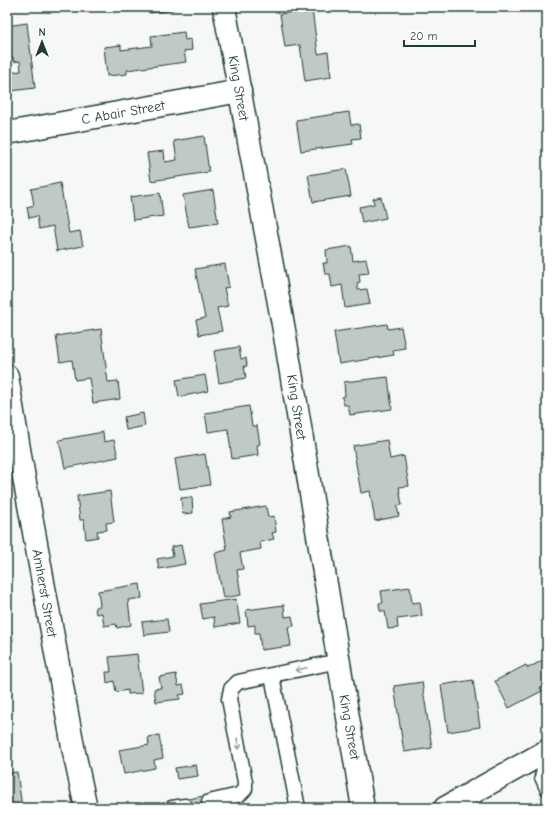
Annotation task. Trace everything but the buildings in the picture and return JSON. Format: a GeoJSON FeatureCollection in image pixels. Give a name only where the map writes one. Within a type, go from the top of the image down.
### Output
{"type":"FeatureCollection","features":[{"type":"Feature","properties":{"kind":"street","name":"King Street"},"geometry":{"type":"LineString","coordinates":[[224,7],[284,330],[363,808]]}},
{"type":"Feature","properties":{"kind":"street","name":"C Abair Street"},"geometry":{"type":"LineString","coordinates":[[7,133],[240,91]]}},
{"type":"Feature","properties":{"kind":"street","name":"Amherst Street"},"geometry":{"type":"LineString","coordinates":[[7,376],[26,493],[86,808]]}},
{"type":"Feature","properties":{"kind":"street"},"geometry":{"type":"LineString","coordinates":[[445,808],[545,757]]}},
{"type":"Feature","properties":{"kind":"lane"},"geometry":{"type":"LineString","coordinates":[[209,802],[239,795],[245,790],[245,782],[229,700],[230,689],[238,682],[339,661]]}},
{"type":"Feature","properties":{"kind":"lane"},"geometry":{"type":"LineString","coordinates":[[272,676],[298,808]]}},
{"type":"Feature","properties":{"kind":"lane"},"geometry":{"type":"LineString","coordinates":[[545,757],[542,777],[547,788]]}}]}
